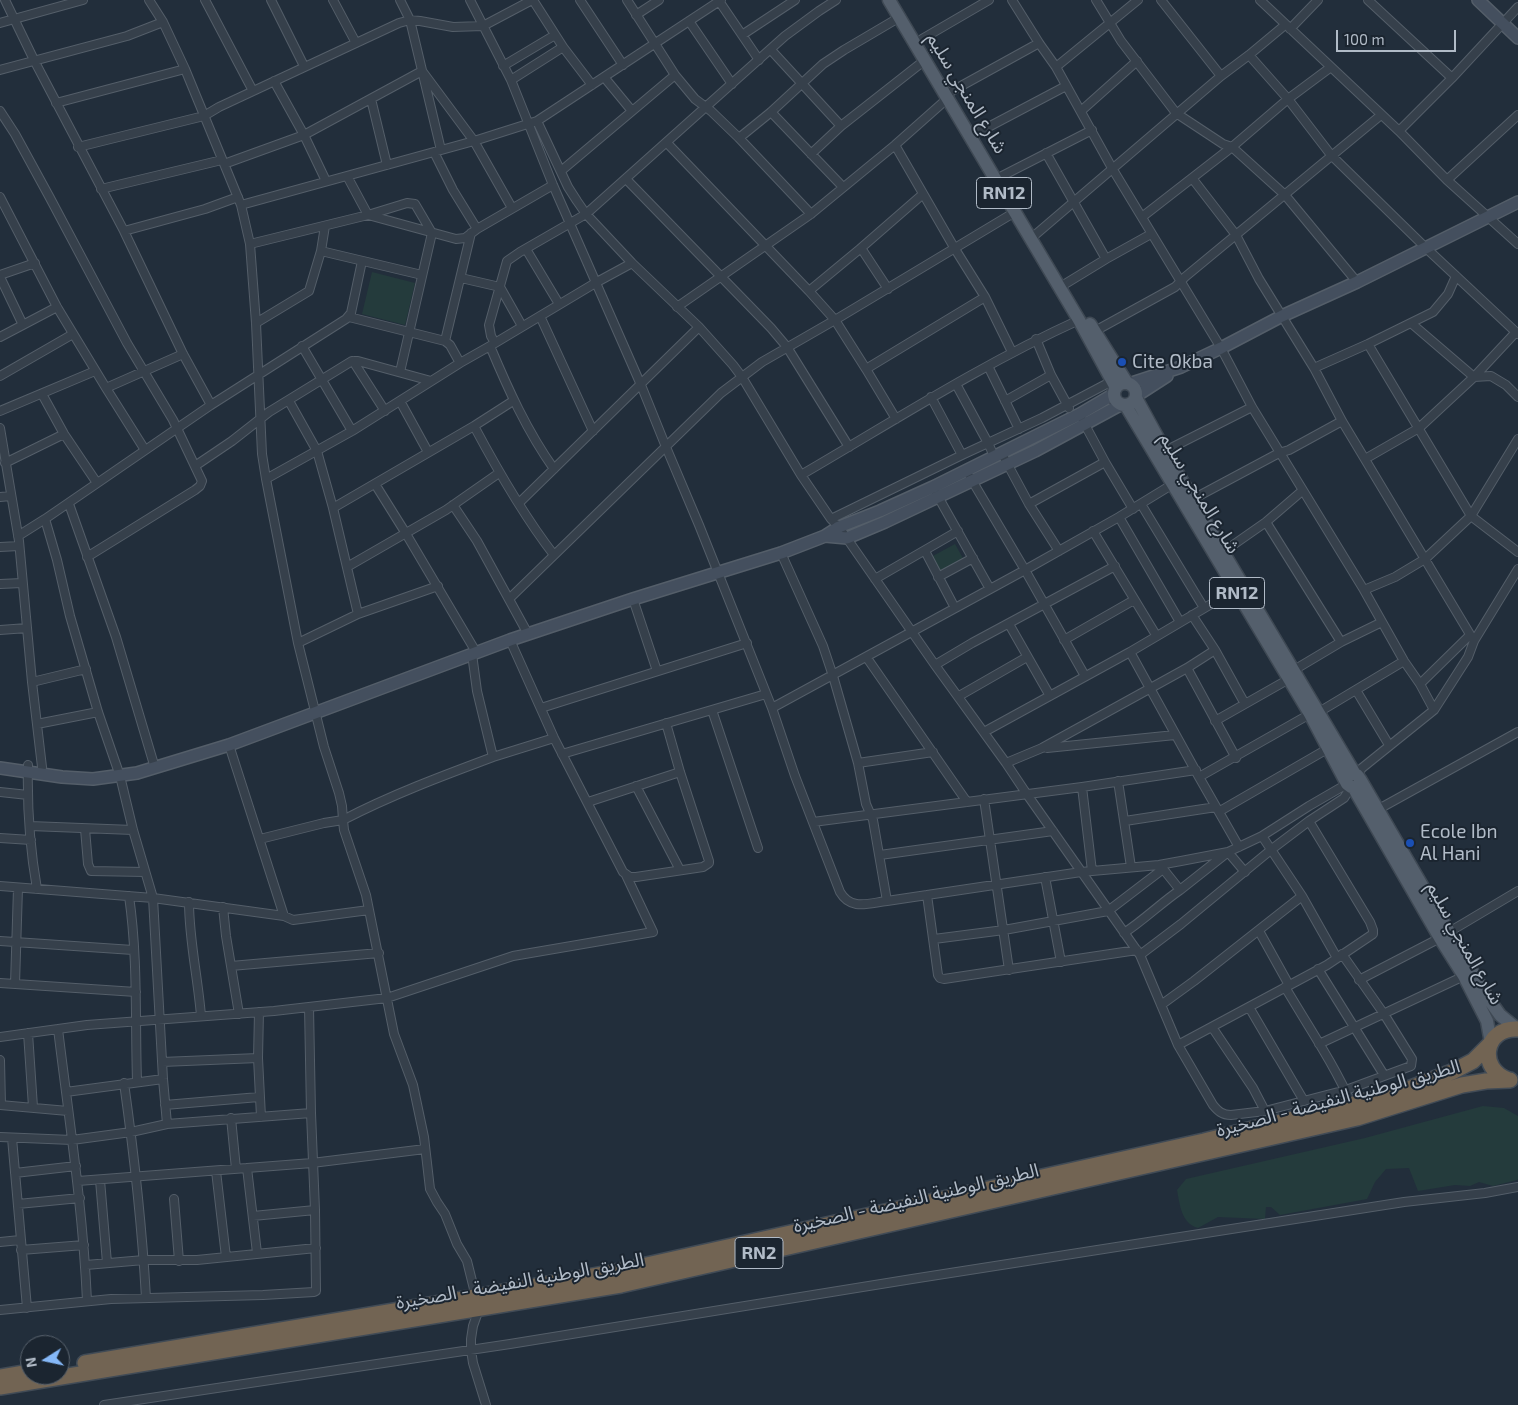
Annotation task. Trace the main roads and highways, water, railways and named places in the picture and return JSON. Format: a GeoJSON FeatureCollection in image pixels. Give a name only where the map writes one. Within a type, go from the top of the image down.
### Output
{"type":"FeatureCollection","features":[{"type":"Feature","properties":{"kind":"highway","name":"الطريق الوطنية النفيضة - الصخيرة"},"geometry":{"type":"LineString","coordinates":[[1354,1112],[1452,1072],[1473,1061],[1502,1032],[1509,1029],[1518,1029]]}},
{"type":"Feature","properties":{"kind":"highway"},"geometry":{"type":"LineString","coordinates":[[1491,1043],[1488,1050],[1488,1059],[1491,1066],[1502,1078],[1515,1082]]}},
{"type":"Feature","properties":{"kind":"highway","name":"الطريق الوطنية النفيضة - الصخيرة"},"geometry":{"type":"LineString","coordinates":[[0,1387],[248,1341],[477,1303],[652,1279],[1462,1085],[1486,1080],[1515,1082]]}},
{"type":"Feature","properties":{"kind":"highway","name":"الطريق الوطنية النفيضة - الصخيرة"},"geometry":{"type":"LineString","coordinates":[[70,1366],[248,1341]]}},
{"type":"Feature","properties":{"kind":"highway"},"geometry":{"type":"LineString","coordinates":[[0,1377],[20,1374]]}},
{"type":"Feature","properties":{"kind":"main road","name":"شارع المنجي سليم"},"geometry":{"type":"LineString","coordinates":[[889,0],[926,60],[977,133],[1035,235],[1095,331],[1124,393],[1173,484],[1235,590],[1314,713],[1444,934],[1500,1014],[1518,1029]]}},
{"type":"Feature","properties":{"kind":"main road","name":"شارع المنجي سليم"},"geometry":{"type":"LineString","coordinates":[[898,0],[922,39],[1015,212],[1124,393],[1165,451],[1224,552],[1291,675]]}},
{"type":"Feature","properties":{"kind":"main road","name":"شارع المنجي سليم"},"geometry":{"type":"LineString","coordinates":[[1314,713],[1329,748],[1377,810],[1444,934],[1487,1021],[1491,1043]]}},
{"type":"Feature","properties":{"kind":"place","name":"Cite Okba"},"geometry":{"type":"Point","coordinates":[1122,362]}},
{"type":"Feature","properties":{"kind":"place","name":"Ecole Ibn Al Hani"},"geometry":{"type":"Point","coordinates":[1410,843]}}]}
